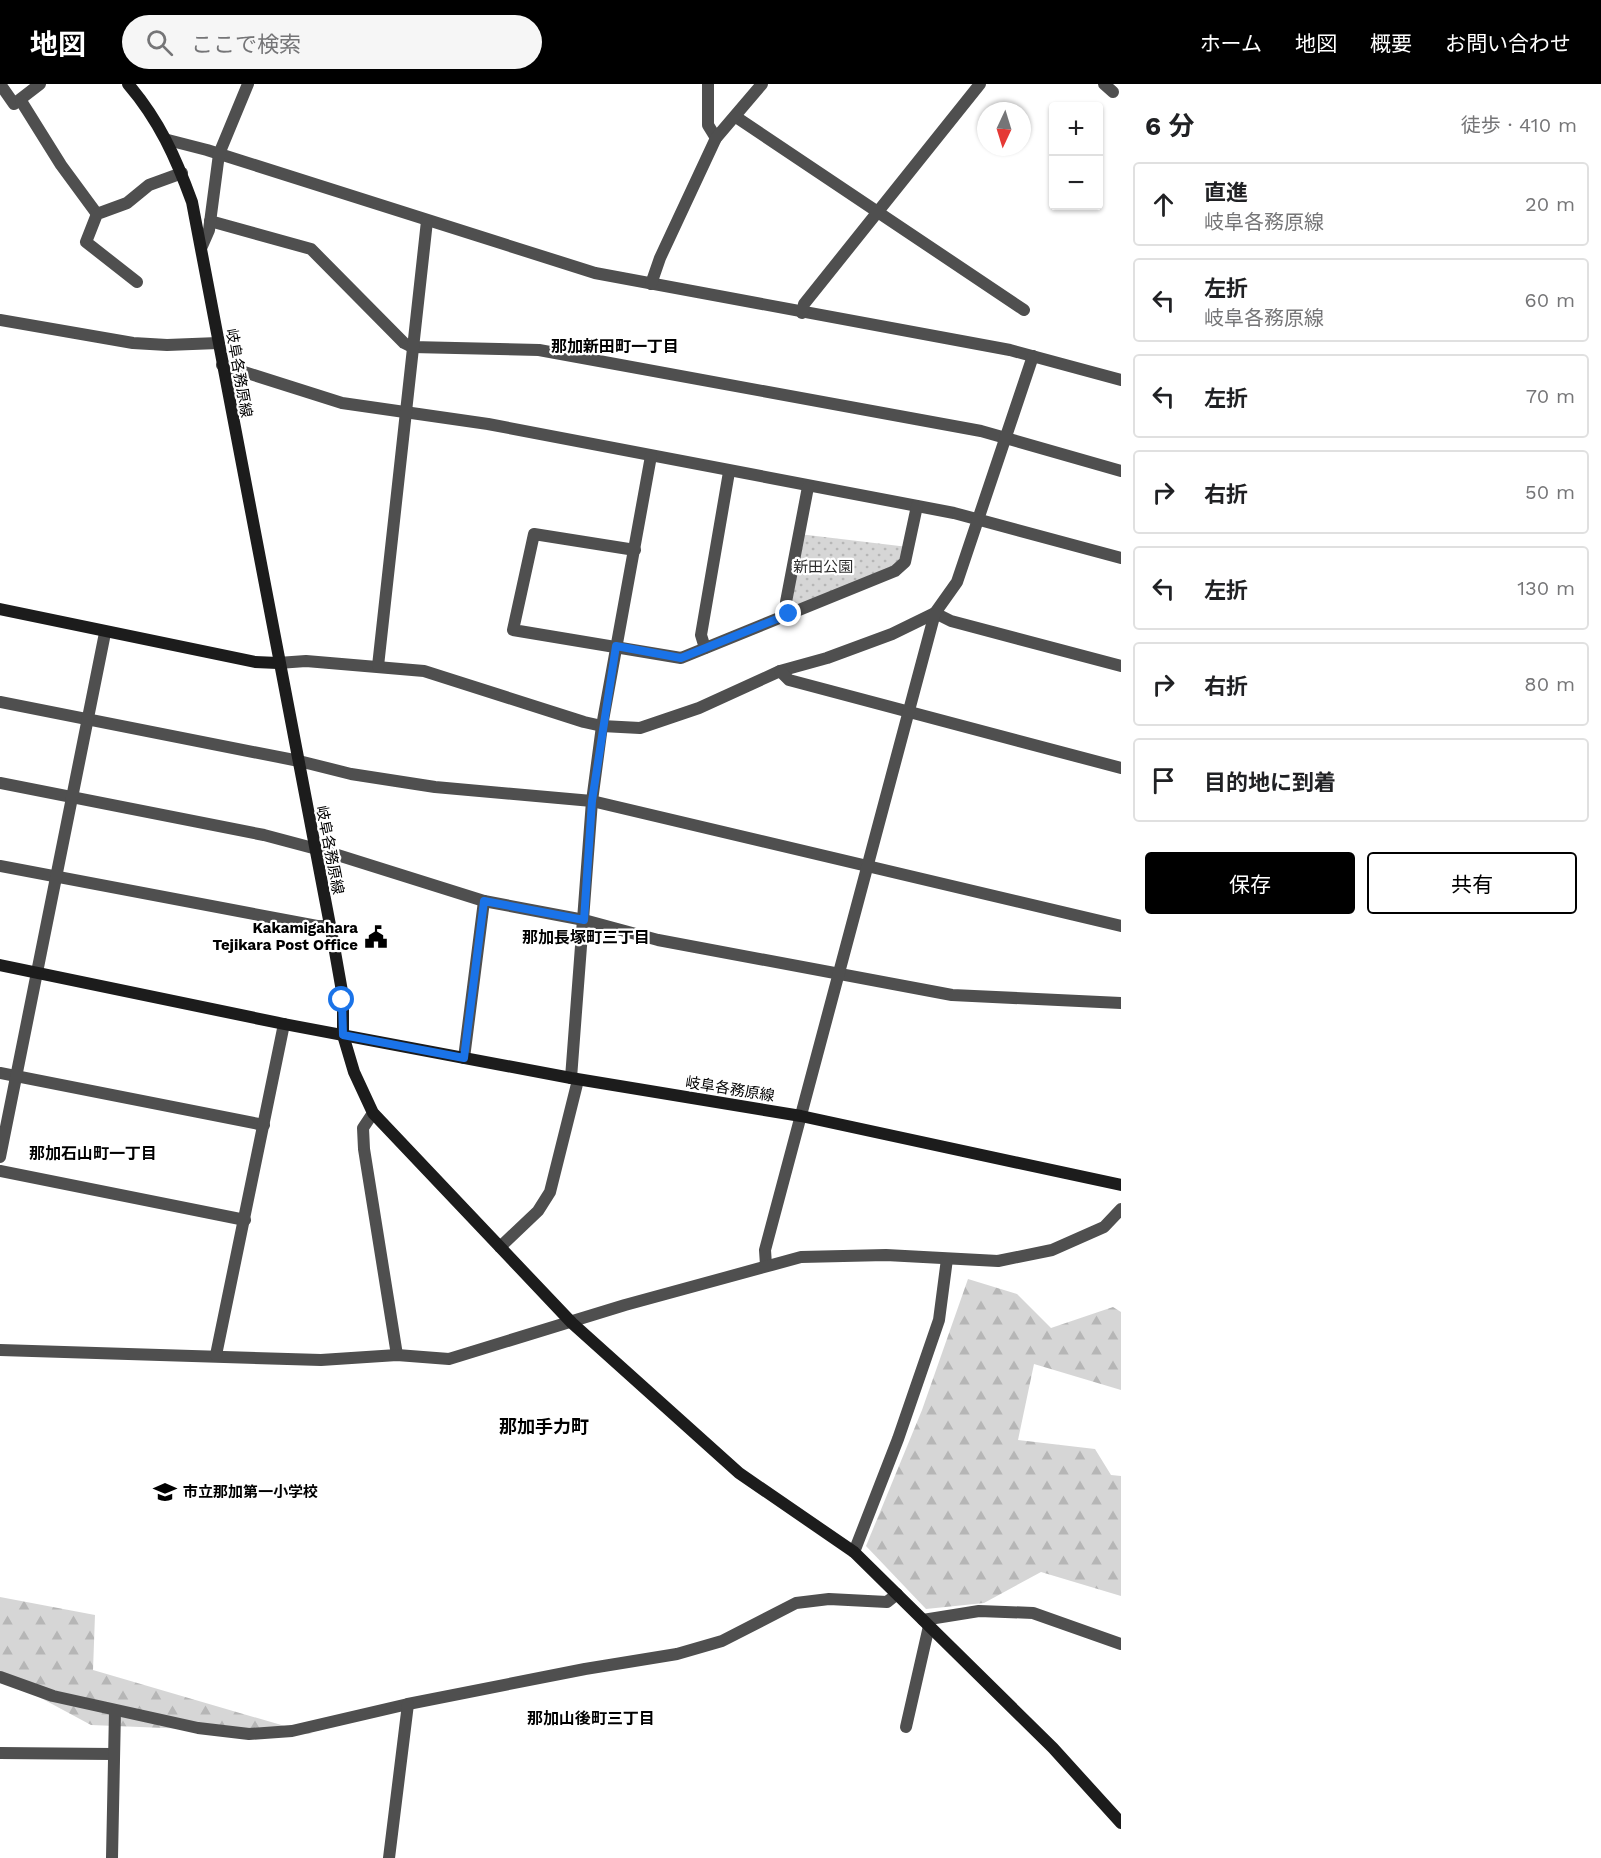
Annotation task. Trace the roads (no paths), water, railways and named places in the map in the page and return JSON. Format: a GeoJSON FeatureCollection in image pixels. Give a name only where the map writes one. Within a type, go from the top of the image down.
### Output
{"type":"FeatureCollection","features":[{"type":"Feature","properties":{"kind":"main road","name":"岐阜各務原線"},"geometry":{"type":"LineString","coordinates":[[128,84],[150,110],[168,140],[182,173],[202,246],[222,365],[343,997],[343,1035],[575,1079],[801,1116],[1121,1185]]}},
{"type":"Feature","properties":{"kind":"main road"},"geometry":{"type":"LineString","coordinates":[[0,609],[105,633],[255,662],[278,663]]}},
{"type":"Feature","properties":{"kind":"main road"},"geometry":{"type":"LineString","coordinates":[[0,965],[343,1035],[354,1072],[373,1113],[572,1323],[739,1473],[854,1552],[1053,1748],[1121,1823]]}},
{"type":"Feature","properties":{"kind":"street"},"geometry":{"type":"LineString","coordinates":[[0,84],[15,104],[40,84]]}},
{"type":"Feature","properties":{"kind":"street"},"geometry":{"type":"LineString","coordinates":[[202,246],[209,230],[219,154],[248,84]]}},
{"type":"Feature","properties":{"kind":"street"},"geometry":{"type":"LineString","coordinates":[[708,84],[708,125],[716,138]]}},
{"type":"Feature","properties":{"kind":"street"},"geometry":{"type":"LineString","coordinates":[[651,284],[665,248],[716,138],[762,84]]}},
{"type":"Feature","properties":{"kind":"street"},"geometry":{"type":"LineString","coordinates":[[802,312],[804,304],[876,211],[980,84]]}},
{"type":"Feature","properties":{"kind":"street"},"geometry":{"type":"LineString","coordinates":[[21,101],[97,214]]}},
{"type":"Feature","properties":{"kind":"street"},"geometry":{"type":"LineString","coordinates":[[736,117],[1024,310]]}},
{"type":"Feature","properties":{"kind":"street"},"geometry":{"type":"LineString","coordinates":[[168,140],[596,273],[1033,356],[1121,380]]}},
{"type":"Feature","properties":{"kind":"street"},"geometry":{"type":"LineString","coordinates":[[137,282],[86,242],[97,214],[127,203],[149,185],[182,173]]}},
{"type":"Feature","properties":{"kind":"street"},"geometry":{"type":"LineString","coordinates":[[210,221],[311,249],[404,343],[412,347],[539,350],[969,429],[1121,471]]}},
{"type":"Feature","properties":{"kind":"street"},"geometry":{"type":"LineString","coordinates":[[378,666],[427,221]]}},
{"type":"Feature","properties":{"kind":"street"},"geometry":{"type":"LineString","coordinates":[[0,320],[133,343],[218,343]]}},
{"type":"Feature","properties":{"kind":"street"},"geometry":{"type":"LineString","coordinates":[[766,1265],[765,1250],[935,613],[957,582],[1033,356]]}},
{"type":"Feature","properties":{"kind":"street"},"geometry":{"type":"LineString","coordinates":[[222,365],[342,403],[488,424],[729,472],[917,506],[977,518],[1121,558]]}},
{"type":"Feature","properties":{"kind":"street"},"geometry":{"type":"LineString","coordinates":[[500,1247],[538,1210],[550,1192],[575,1079],[592,801],[602,726],[651,456]]}},
{"type":"Feature","properties":{"kind":"street"},"geometry":{"type":"LineString","coordinates":[[705,648],[701,635],[729,472]]}},
{"type":"Feature","properties":{"kind":"street"},"geometry":{"type":"LineString","coordinates":[[789,614],[786,602],[808,487]]}},
{"type":"Feature","properties":{"kind":"street"},"geometry":{"type":"LineString","coordinates":[[634,550],[534,534],[513,630],[681,658],[896,571],[905,562],[917,506]]}},
{"type":"Feature","properties":{"kind":"street"},"geometry":{"type":"LineString","coordinates":[[278,663],[306,662],[424,671],[602,726],[640,728],[699,708],[780,671],[827,658],[882,638],[935,613]]}},
{"type":"Feature","properties":{"kind":"street"},"geometry":{"type":"LineString","coordinates":[[935,613],[951,621],[1121,666]]}},
{"type":"Feature","properties":{"kind":"street"},"geometry":{"type":"LineString","coordinates":[[0,1157],[70,797],[105,633]]}},
{"type":"Feature","properties":{"kind":"street"},"geometry":{"type":"LineString","coordinates":[[780,671],[789,680],[1121,768]]}},
{"type":"Feature","properties":{"kind":"street"},"geometry":{"type":"LineString","coordinates":[[0,702],[299,761],[351,774],[435,787],[592,801],[1121,927]]}},
{"type":"Feature","properties":{"kind":"street"},"geometry":{"type":"LineString","coordinates":[[0,783],[314,848],[484,901],[584,920],[658,940],[952,995],[1121,1003]]}},
{"type":"Feature","properties":{"kind":"street"},"geometry":{"type":"LineString","coordinates":[[0,866],[317,926],[330,926]]}},
{"type":"Feature","properties":{"kind":"street"},"geometry":{"type":"LineString","coordinates":[[464,1058],[484,901]]}},
{"type":"Feature","properties":{"kind":"street"},"geometry":{"type":"LineString","coordinates":[[216,1355],[284,1024]]}},
{"type":"Feature","properties":{"kind":"street"},"geometry":{"type":"LineString","coordinates":[[0,1073],[264,1125]]}},
{"type":"Feature","properties":{"kind":"street"},"geometry":{"type":"LineString","coordinates":[[373,1113],[363,1128],[364,1149],[397,1355]]}},
{"type":"Feature","properties":{"kind":"street"},"geometry":{"type":"LineString","coordinates":[[0,1171],[245,1220]]}},
{"type":"Feature","properties":{"kind":"street"},"geometry":{"type":"LineString","coordinates":[[0,1350],[321,1360],[397,1355],[449,1359],[766,1265],[801,1257],[886,1256],[998,1261],[1052,1250],[1104,1227],[1121,1209]]}},
{"type":"Feature","properties":{"kind":"street"},"geometry":{"type":"LineString","coordinates":[[854,1552],[898,1439],[939,1320],[947,1259]]}},
{"type":"Feature","properties":{"kind":"street"},"geometry":{"type":"LineString","coordinates":[[0,1677],[53,1696],[198,1728],[249,1734],[292,1731],[408,1704],[585,1669],[678,1654],[730,1637],[796,1603],[829,1599],[887,1602],[897,1594]]}},
{"type":"Feature","properties":{"kind":"street"},"geometry":{"type":"LineString","coordinates":[[906,1727],[926,1623],[979,1611],[1033,1613],[1121,1644]]}},
{"type":"Feature","properties":{"kind":"street"},"geometry":{"type":"LineString","coordinates":[[389,1858],[408,1704]]}},
{"type":"Feature","properties":{"kind":"street"},"geometry":{"type":"LineString","coordinates":[[112,1858],[115,1711]]}},
{"type":"Feature","properties":{"kind":"street"},"geometry":{"type":"LineString","coordinates":[[0,1753],[113,1754]]}},
{"type":"Feature","properties":{"kind":"place","name":"Kakamigahara Tejikara Post Office"},"geometry":{"type":"Point","coordinates":[376,937]}},
{"type":"Feature","properties":{"kind":"place","name":"市立那加第一小学校"},"geometry":{"type":"Point","coordinates":[165,1492]}},
{"type":"Feature","properties":{"kind":"district","name":"那加新田町一丁目"},"geometry":{"type":"Point","coordinates":[615,346]}},
{"type":"Feature","properties":{"kind":"district","name":"那加長塚町三丁目"},"geometry":{"type":"Point","coordinates":[586,937]}},
{"type":"Feature","properties":{"kind":"district","name":"那加石山町一丁目"},"geometry":{"type":"Point","coordinates":[93,1153]}},
{"type":"Feature","properties":{"kind":"district","name":"那加手力町"},"geometry":{"type":"Point","coordinates":[544,1426]}},
{"type":"Feature","properties":{"kind":"district","name":"那加山後町三丁目"},"geometry":{"type":"Point","coordinates":[591,1718]}},
{"type":"Feature","properties":{"kind":"park label","name":"新田公園"},"geometry":{"type":"Point","coordinates":[823,567]}}]}
